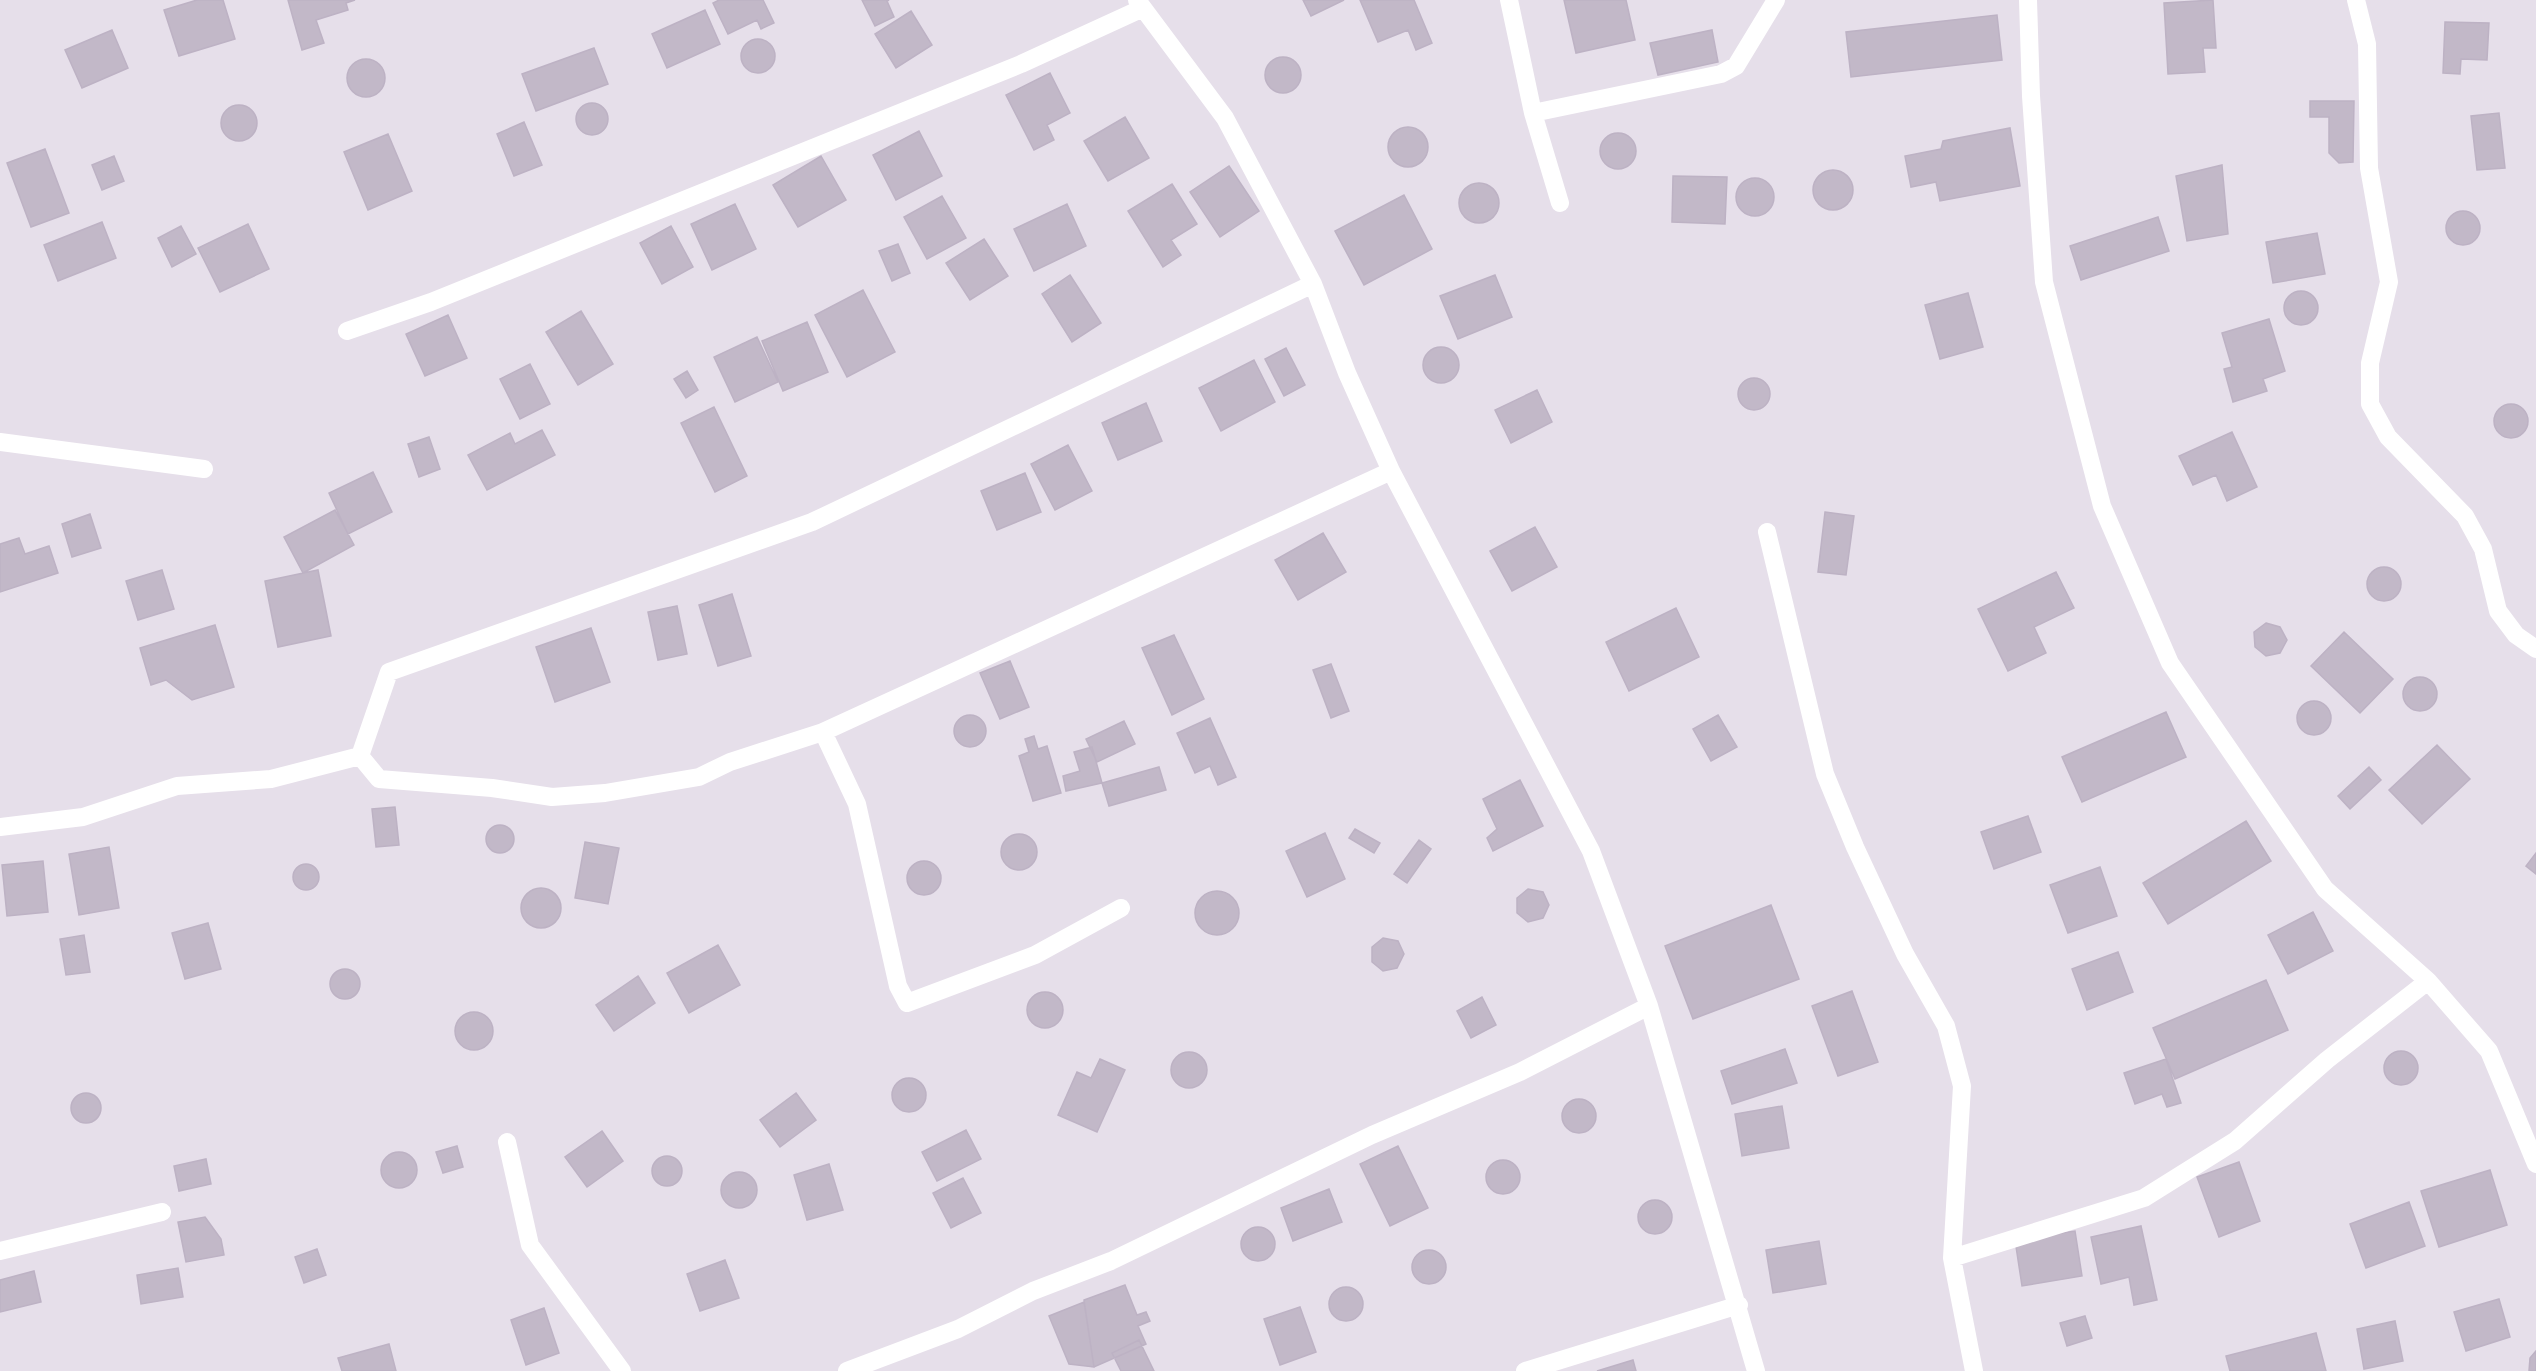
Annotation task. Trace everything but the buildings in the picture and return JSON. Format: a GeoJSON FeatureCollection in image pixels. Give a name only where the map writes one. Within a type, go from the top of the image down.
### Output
{"type":"FeatureCollection","features":[{"type":"Feature","properties":{"kind":"street"},"geometry":{"type":"LineString","coordinates":[[1509,0],[1533,113],[1560,203]]}},
{"type":"Feature","properties":{"kind":"street"},"geometry":{"type":"LineString","coordinates":[[1533,113],[1721,74],[1736,66],[1776,0]]}},
{"type":"Feature","properties":{"kind":"street"},"geometry":{"type":"LineString","coordinates":[[2028,0],[2031,96],[2044,282],[2102,506],[2170,663],[2325,889],[2428,981],[2489,1051],[2536,1164]]}},
{"type":"Feature","properties":{"kind":"street"},"geometry":{"type":"LineString","coordinates":[[2356,0],[2367,44],[2369,168],[2389,282],[2370,363],[2370,404],[2388,437],[2465,516],[2483,549],[2498,611],[2516,635],[2536,649]]}},
{"type":"Feature","properties":{"kind":"street"},"geometry":{"type":"LineString","coordinates":[[347,331],[431,302],[1022,64],[1140,4],[1225,118],[1313,284],[1347,373],[1391,471],[1591,851],[1649,1005],[1739,1305],[1756,1371]]}},
{"type":"Feature","properties":{"kind":"street"},"geometry":{"type":"LineString","coordinates":[[360,756],[390,672],[812,522],[1313,284]]}},
{"type":"Feature","properties":{"kind":"street"},"geometry":{"type":"LineString","coordinates":[[0,442],[204,469]]}},
{"type":"Feature","properties":{"kind":"street"},"geometry":{"type":"LineString","coordinates":[[360,756],[379,779],[492,788],[552,797],[605,793],[699,777],[730,762],[823,732],[1391,471]]}},
{"type":"Feature","properties":{"kind":"street"},"geometry":{"type":"LineString","coordinates":[[1767,532],[1825,774],[1855,847],[1905,954],[1946,1026],[1962,1086],[1952,1258],[1974,1371]]}},
{"type":"Feature","properties":{"kind":"street"},"geometry":{"type":"LineString","coordinates":[[823,732],[857,804],[898,986],[908,1003],[1035,955],[1121,908]]}},
{"type":"Feature","properties":{"kind":"street"},"geometry":{"type":"LineString","coordinates":[[0,827],[83,817],[177,786],[271,779],[360,756]]}},
{"type":"Feature","properties":{"kind":"street"},"geometry":{"type":"LineString","coordinates":[[1952,1258],[2144,1198],[2235,1141],[2327,1060],[2428,981]]}},
{"type":"Feature","properties":{"kind":"street"},"geometry":{"type":"LineString","coordinates":[[848,1371],[958,1329],[1033,1291],[1111,1261],[1372,1135],[1520,1072],[1649,1005]]}},
{"type":"Feature","properties":{"kind":"street"},"geometry":{"type":"LineString","coordinates":[[507,1142],[530,1245],[622,1371]]}},
{"type":"Feature","properties":{"kind":"street"},"geometry":{"type":"LineString","coordinates":[[0,1251],[162,1212]]}},
{"type":"Feature","properties":{"kind":"street"},"geometry":{"type":"LineString","coordinates":[[1526,1371],[1739,1305]]}}]}
